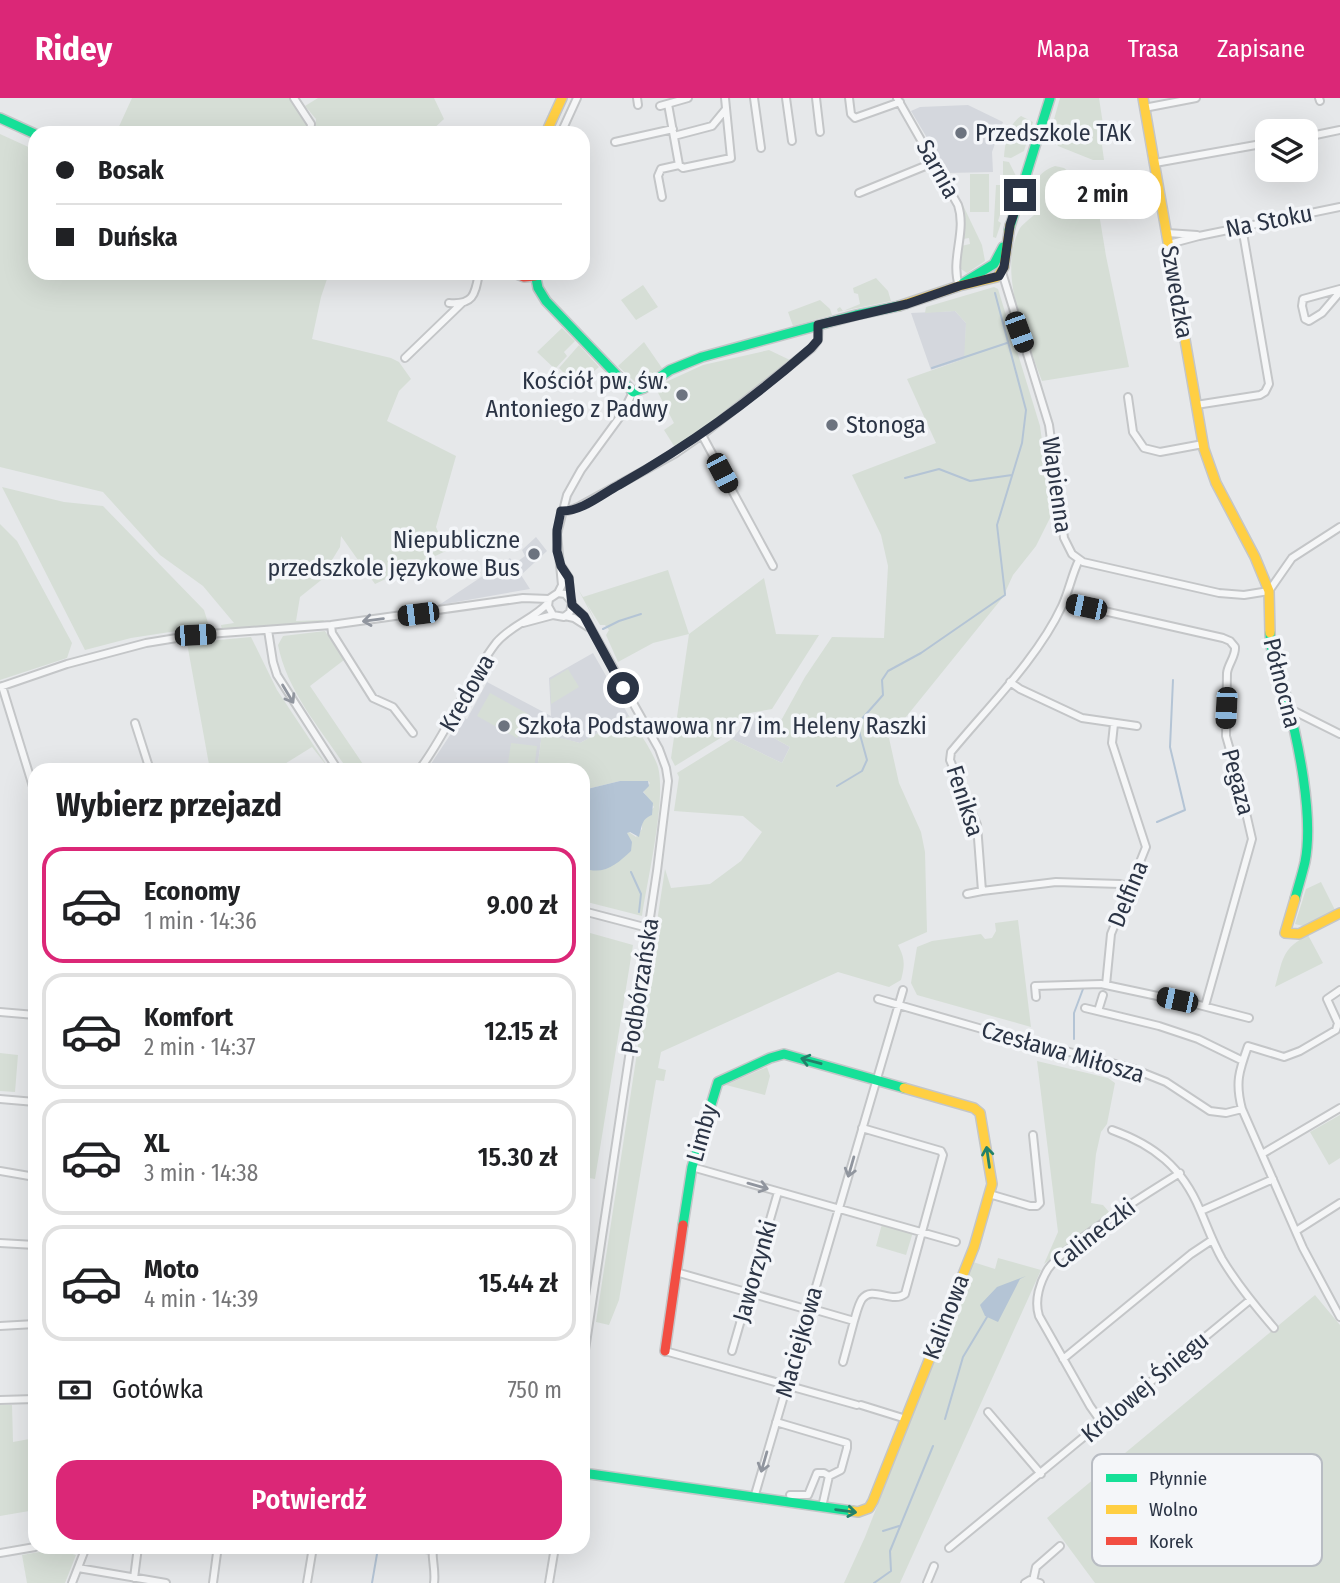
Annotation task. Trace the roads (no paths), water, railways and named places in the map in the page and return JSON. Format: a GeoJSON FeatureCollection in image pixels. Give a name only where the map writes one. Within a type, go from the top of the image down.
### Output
{"type":"FeatureCollection","features":[{"type":"Feature","properties":{"kind":"street"},"geometry":{"type":"LineString","coordinates":[[295,98],[311,126]]}},
{"type":"Feature","properties":{"kind":"street"},"geometry":{"type":"LineString","coordinates":[[549,126],[562,98]]}},
{"type":"Feature","properties":{"kind":"street"},"geometry":{"type":"LineString","coordinates":[[564,126],[577,98]]}},
{"type":"Feature","properties":{"kind":"street"},"geometry":{"type":"LineString","coordinates":[[660,106],[688,98]]}},
{"type":"Feature","properties":{"kind":"street"},"geometry":{"type":"LineString","coordinates":[[662,197],[659,171],[731,158],[724,98]]}},
{"type":"Feature","properties":{"kind":"street"},"geometry":{"type":"LineString","coordinates":[[754,98],[761,148]]}},
{"type":"Feature","properties":{"kind":"street"},"geometry":{"type":"LineString","coordinates":[[786,98],[792,141]]}},
{"type":"Feature","properties":{"kind":"street"},"geometry":{"type":"LineString","coordinates":[[816,98],[820,132]]}},
{"type":"Feature","properties":{"kind":"street"},"geometry":{"type":"LineString","coordinates":[[849,98],[851,114],[855,118],[898,99]]}},
{"type":"Feature","properties":{"kind":"street"},"geometry":{"type":"LineString","coordinates":[[959,286],[994,264],[1002,252],[1050,98]]}},
{"type":"Feature","properties":{"kind":"street"},"geometry":{"type":"LineString","coordinates":[[1144,103],[1196,98]]}},
{"type":"Feature","properties":{"kind":"street","name":"Sarnia"},"geometry":{"type":"LineString","coordinates":[[898,99],[952,191],[961,215],[955,268],[959,286]]}},
{"type":"Feature","properties":{"kind":"street","name":"Szwedzka"},"geometry":{"type":"LineString","coordinates":[[1144,103],[1203,444]]}},
{"type":"Feature","properties":{"kind":"street"},"geometry":{"type":"LineString","coordinates":[[668,104],[679,166]]}},
{"type":"Feature","properties":{"kind":"street"},"geometry":{"type":"LineString","coordinates":[[615,142],[712,126],[726,109]]}},
{"type":"Feature","properties":{"kind":"street"},"geometry":{"type":"LineString","coordinates":[[0,118],[28,131]]}},
{"type":"Feature","properties":{"kind":"street"},"geometry":{"type":"LineString","coordinates":[[1318,135],[1340,130]]}},
{"type":"Feature","properties":{"kind":"street"},"geometry":{"type":"LineString","coordinates":[[1155,163],[1255,146]]}},
{"type":"Feature","properties":{"kind":"street"},"geometry":{"type":"LineString","coordinates":[[859,193],[935,162]]}},
{"type":"Feature","properties":{"kind":"street","name":"Na Stoku"},"geometry":{"type":"LineString","coordinates":[[1169,244],[1340,207]]}},
{"type":"Feature","properties":{"kind":"street"},"geometry":{"type":"LineString","coordinates":[[28,771],[1,686],[65,664],[146,643],[195,635],[331,625],[523,598],[549,601],[562,585],[556,534],[561,511],[576,478],[622,415],[633,392],[690,361],[818,325],[922,300],[959,286],[997,277],[1002,272],[1010,225]]}},
{"type":"Feature","properties":{"kind":"street"},"geometry":{"type":"LineString","coordinates":[[1196,405],[1260,395],[1269,384],[1242,227]]}},
{"type":"Feature","properties":{"kind":"street","name":"Na Stoku"},"geometry":{"type":"LineString","coordinates":[[1167,233],[1199,236]]}},
{"type":"Feature","properties":{"kind":"street"},"geometry":{"type":"LineString","coordinates":[[994,264],[1002,272]]}},
{"type":"Feature","properties":{"kind":"street","name":"Wapienna"},"geometry":{"type":"LineString","coordinates":[[1002,272],[1049,425],[1064,538],[1069,550],[1079,560],[1219,593],[1243,595],[1269,591]]}},
{"type":"Feature","properties":{"kind":"street"},"geometry":{"type":"LineString","coordinates":[[405,358],[462,303],[473,296],[478,280]]}},
{"type":"Feature","properties":{"kind":"street"},"geometry":{"type":"LineString","coordinates":[[536,280],[546,301],[633,392]]}},
{"type":"Feature","properties":{"kind":"street"},"geometry":{"type":"LineString","coordinates":[[1340,290],[1317,317],[1309,321],[1305,319],[1303,299],[1340,290]]}},
{"type":"Feature","properties":{"kind":"street"},"geometry":{"type":"LineString","coordinates":[[449,303],[462,303]]}},
{"type":"Feature","properties":{"kind":"street"},"geometry":{"type":"LineString","coordinates":[[561,511],[580,506],[676,453],[702,435],[811,348],[818,340],[818,325]]}},
{"type":"Feature","properties":{"kind":"street"},"geometry":{"type":"LineString","coordinates":[[1128,397],[1133,432],[1144,448],[1160,452],[1203,444]]}},
{"type":"Feature","properties":{"kind":"street"},"geometry":{"type":"LineString","coordinates":[[702,435],[773,566]]}},
{"type":"Feature","properties":{"kind":"street","name":"Północna"},"geometry":{"type":"LineString","coordinates":[[1203,444],[1215,480],[1269,591],[1270,642],[1304,777],[1307,832],[1305,862],[1285,933],[1299,934],[1340,913]]}},
{"type":"Feature","properties":{"kind":"street"},"geometry":{"type":"LineString","coordinates":[[1269,591],[1292,558],[1340,527]]}},
{"type":"Feature","properties":{"kind":"street","name":"Feniksa"},"geometry":{"type":"LineString","coordinates":[[982,891],[977,825],[951,764],[950,754],[1030,657],[1064,602],[1079,560]]}},
{"type":"Feature","properties":{"kind":"street","name":"Podbórzańska"},"geometry":{"type":"LineString","coordinates":[[561,566],[569,578],[571,602],[584,616],[654,740],[667,772],[666,807],[590,1316]]}},
{"type":"Feature","properties":{"kind":"street"},"geometry":{"type":"LineString","coordinates":[[558,593],[565,594],[571,602],[570,612],[565,616]]}},
{"type":"Feature","properties":{"kind":"street"},"geometry":{"type":"LineString","coordinates":[[549,601],[549,610],[553,615],[574,618],[589,627]]}},
{"type":"Feature","properties":{"kind":"street","name":"Kredowa"},"geometry":{"type":"LineString","coordinates":[[424,763],[492,649],[505,634],[549,601]]}},
{"type":"Feature","properties":{"kind":"street","name":"Pegaza"},"geometry":{"type":"LineString","coordinates":[[1064,602],[1223,638],[1235,647],[1227,673],[1226,733],[1250,828],[1251,843],[1205,1006]]}},
{"type":"Feature","properties":{"kind":"street","name":"Kredowa"},"geometry":{"type":"LineString","coordinates":[[521,623],[553,615]]}},
{"type":"Feature","properties":{"kind":"street"},"geometry":{"type":"LineString","coordinates":[[331,625],[332,633],[373,698],[393,706],[413,733]]}},
{"type":"Feature","properties":{"kind":"street"},"geometry":{"type":"LineString","coordinates":[[268,630],[277,675],[334,763]]}},
{"type":"Feature","properties":{"kind":"street"},"geometry":{"type":"LineString","coordinates":[[1010,682],[1076,716],[1137,726]]}},
{"type":"Feature","properties":{"kind":"street"},"geometry":{"type":"LineString","coordinates":[[1289,711],[1340,734]]}},
{"type":"Feature","properties":{"kind":"street"},"geometry":{"type":"LineString","coordinates":[[135,723],[148,763]]}},
{"type":"Feature","properties":{"kind":"street","name":"Delfina"},"geometry":{"type":"LineString","coordinates":[[1105,985],[1111,934],[1146,847],[1112,743],[1114,724]]}},
{"type":"Feature","properties":{"kind":"street"},"geometry":{"type":"LineString","coordinates":[[967,894],[1056,882],[1131,887]]}},
{"type":"Feature","properties":{"kind":"street"},"geometry":{"type":"LineString","coordinates":[[590,913],[648,928]]}},
{"type":"Feature","properties":{"kind":"street"},"geometry":{"type":"LineString","coordinates":[[1036,997],[1035,986],[1105,985],[1249,1018]]}},
{"type":"Feature","properties":{"kind":"street","name":"Maciejkowa"},"geometry":{"type":"LineString","coordinates":[[754,1498],[902,990]]}},
{"type":"Feature","properties":{"kind":"street"},"geometry":{"type":"LineString","coordinates":[[1340,990],[1327,999],[1338,1023],[1336,1030],[1284,1056],[1248,1046],[1237,1090],[1242,1109],[1296,1231],[1340,1317]]}},
{"type":"Feature","properties":{"kind":"street"},"geometry":{"type":"LineString","coordinates":[[1098,1011],[1103,995]]}},
{"type":"Feature","properties":{"kind":"street","name":"Czesława Miłosza"},"geometry":{"type":"LineString","coordinates":[[878,999],[1131,1068],[1173,1086],[1210,1111],[1226,1113],[1242,1109]]}},
{"type":"Feature","properties":{"kind":"street"},"geometry":{"type":"LineString","coordinates":[[1085,1008],[1178,1032],[1243,1061]]}},
{"type":"Feature","properties":{"kind":"street"},"geometry":{"type":"LineString","coordinates":[[0,1012],[28,1014]]}},
{"type":"Feature","properties":{"kind":"street","name":"Limby"},"geometry":{"type":"LineString","coordinates":[[665,1351],[692,1167],[718,1082],[781,1054],[877,1079]]}},
{"type":"Feature","properties":{"kind":"street","name":"Kalinowa"},"geometry":{"type":"LineString","coordinates":[[754,1498],[858,1512],[869,1508],[974,1247],[992,1184],[982,1116],[978,1110],[877,1079]]}},
{"type":"Feature","properties":{"kind":"street"},"geometry":{"type":"LineString","coordinates":[[0,1099],[28,1101]]}},
{"type":"Feature","properties":{"kind":"street"},"geometry":{"type":"LineString","coordinates":[[1262,1154],[1340,1108]]}},
{"type":"Feature","properties":{"kind":"street"},"geometry":{"type":"LineString","coordinates":[[843,1362],[861,1299],[874,1294],[894,1299],[905,1294],[943,1153],[862,1128]]}},
{"type":"Feature","properties":{"kind":"street"},"geometry":{"type":"LineString","coordinates":[[1112,1130],[1146,1144],[1167,1158],[1180,1173],[1201,1211],[1222,1259],[1250,1300],[1274,1328]]}},
{"type":"Feature","properties":{"kind":"street"},"geometry":{"type":"LineString","coordinates":[[989,1194],[1030,1206],[1040,1203],[1033,1135]]}},
{"type":"Feature","properties":{"kind":"street","name":"Jaworzynki"},"geometry":{"type":"LineString","coordinates":[[692,1167],[956,1242]]}},
{"type":"Feature","properties":{"kind":"street"},"geometry":{"type":"LineString","coordinates":[[0,1171],[28,1176]]}},
{"type":"Feature","properties":{"kind":"street","name":"Calineczki"},"geometry":{"type":"LineString","coordinates":[[1102,1423],[1037,1310],[1039,1291],[1048,1269],[1106,1220],[1180,1173]]}},
{"type":"Feature","properties":{"kind":"street"},"geometry":{"type":"LineString","coordinates":[[1201,1211],[1273,1179]]}},
{"type":"Feature","properties":{"kind":"street","name":"Jaworzynki"},"geometry":{"type":"LineString","coordinates":[[732,1351],[778,1192]]}},
{"type":"Feature","properties":{"kind":"street"},"geometry":{"type":"LineString","coordinates":[[1296,1231],[1340,1203]]}},
{"type":"Feature","properties":{"kind":"street"},"geometry":{"type":"LineString","coordinates":[[1063,1359],[1191,1254],[1212,1240]]}},
{"type":"Feature","properties":{"kind":"street"},"geometry":{"type":"LineString","coordinates":[[0,1243],[28,1245]]}},
{"type":"Feature","properties":{"kind":"street"},"geometry":{"type":"LineString","coordinates":[[676,1272],[854,1321]]}},
{"type":"Feature","properties":{"kind":"street","name":"Królowej Śniegu"},"geometry":{"type":"LineString","coordinates":[[949,1548],[1250,1300]]}},
{"type":"Feature","properties":{"kind":"street"},"geometry":{"type":"LineString","coordinates":[[0,1326],[28,1324]]}},
{"type":"Feature","properties":{"kind":"street"},"geometry":{"type":"LineString","coordinates":[[665,1351],[906,1419]]}},
{"type":"Feature","properties":{"kind":"street"},"geometry":{"type":"LineString","coordinates":[[0,1400],[28,1399]]}},
{"type":"Feature","properties":{"kind":"street"},"geometry":{"type":"LineString","coordinates":[[988,1412],[1041,1474]]}},
{"type":"Feature","properties":{"kind":"street"},"geometry":{"type":"LineString","coordinates":[[776,1422],[845,1441],[847,1448],[841,1470],[830,1476],[822,1507]]}},
{"type":"Feature","properties":{"kind":"street"},"geometry":{"type":"LineString","coordinates":[[790,1495],[808,1495],[817,1473],[830,1476]]}},
{"type":"Feature","properties":{"kind":"street"},"geometry":{"type":"LineString","coordinates":[[590,1474],[754,1498]]}},
{"type":"Feature","properties":{"kind":"street"},"geometry":{"type":"LineString","coordinates":[[1025,1583],[1037,1582],[1036,1567],[1060,1546]]}},
{"type":"Feature","properties":{"kind":"street"},"geometry":{"type":"LineString","coordinates":[[0,1553],[28,1548]]}},
{"type":"Feature","properties":{"kind":"street"},"geometry":{"type":"LineString","coordinates":[[72,1583],[83,1554]]}},
{"type":"Feature","properties":{"kind":"street"},"geometry":{"type":"LineString","coordinates":[[134,1578],[137,1554]]}},
{"type":"Feature","properties":{"kind":"street"},"geometry":{"type":"LineString","coordinates":[[213,1583],[217,1554]]}},
{"type":"Feature","properties":{"kind":"street"},"geometry":{"type":"LineString","coordinates":[[307,1583],[312,1554]]}},
{"type":"Feature","properties":{"kind":"street"},"geometry":{"type":"LineString","coordinates":[[434,1554],[434,1583]]}},
{"type":"Feature","properties":{"kind":"street"},"geometry":{"type":"LineString","coordinates":[[549,1583],[554,1554]]}},
{"type":"Feature","properties":{"kind":"street"},"geometry":{"type":"LineString","coordinates":[[927,1583],[934,1566]]}},
{"type":"Feature","properties":{"kind":"street"},"geometry":{"type":"LineString","coordinates":[[78,1568],[147,1582],[166,1583]]}},
{"type":"Feature","properties":{"kind":"water"},"geometry":{"type":"Polygon","coordinates":[[[620,781],[648,781],[649,786],[643,792],[653,803],[652,815],[644,821],[639,837],[627,833],[632,842],[631,851],[610,867],[597,871],[590,870],[590,788],[620,781]]]}},
{"type":"Feature","properties":{"kind":"water"},"geometry":{"type":"Polygon","coordinates":[[[1026,1276],[1020,1279],[998,1322],[985,1316],[980,1305],[997,1287],[1026,1276]]]}},
{"type":"Feature","properties":{"kind":"waterway"},"geometry":{"type":"LineString","coordinates":[[995,293],[1026,410],[1022,443],[997,525],[1005,594]]}},
{"type":"Feature","properties":{"kind":"waterway"},"geometry":{"type":"LineString","coordinates":[[932,368],[1007,343]]}},
{"type":"Feature","properties":{"kind":"waterway"},"geometry":{"type":"LineString","coordinates":[[905,478],[939,469],[970,481],[1012,475]]}},
{"type":"Feature","properties":{"kind":"waterway"},"geometry":{"type":"LineString","coordinates":[[837,786],[862,771],[867,760],[859,731],[860,721],[883,695],[882,680],[888,671],[921,653],[1005,595]]}},
{"type":"Feature","properties":{"kind":"waterway"},"geometry":{"type":"LineString","coordinates":[[603,629],[641,614]]}},
{"type":"Feature","properties":{"kind":"waterway"},"geometry":{"type":"LineString","coordinates":[[1157,822],[1185,810],[1170,747],[1173,680]]}},
{"type":"Feature","properties":{"kind":"waterway"},"geometry":{"type":"LineString","coordinates":[[631,872],[641,894],[639,912]]}},
{"type":"Feature","properties":{"kind":"waterway"},"geometry":{"type":"LineString","coordinates":[[1074,1039],[1074,1013],[1083,989]]}},
{"type":"Feature","properties":{"kind":"waterway"},"geometry":{"type":"LineString","coordinates":[[945,1419],[963,1357],[987,1317]]}},
{"type":"Feature","properties":{"kind":"waterway"},"geometry":{"type":"LineString","coordinates":[[874,1583],[891,1571],[890,1551],[933,1446]]}},
{"type":"Feature","properties":{"kind":"waterway"},"geometry":{"type":"LineString","coordinates":[[883,1531],[899,1526]]}},
{"type":"Feature","properties":{"kind":"waterway"},"geometry":{"type":"LineString","coordinates":[[372,1583],[377,1554]]}},
{"type":"Feature","properties":{"kind":"place","name":"Przedszkole TAK"},"geometry":{"type":"Point","coordinates":[961,133]}},
{"type":"Feature","properties":{"kind":"place","name":"Kościół pw. św. Antoniego z Padwy"},"geometry":{"type":"Point","coordinates":[682,395]}},
{"type":"Feature","properties":{"kind":"place","name":"Stonoga"},"geometry":{"type":"Point","coordinates":[832,425]}},
{"type":"Feature","properties":{"kind":"place","name":"Niepubliczne przedszkole językowe Bus"},"geometry":{"type":"Point","coordinates":[534,554]}},
{"type":"Feature","properties":{"kind":"place","name":"Szkoła Podstawowa nr 7 im. Heleny Raszki"},"geometry":{"type":"Point","coordinates":[504,726]}}]}
